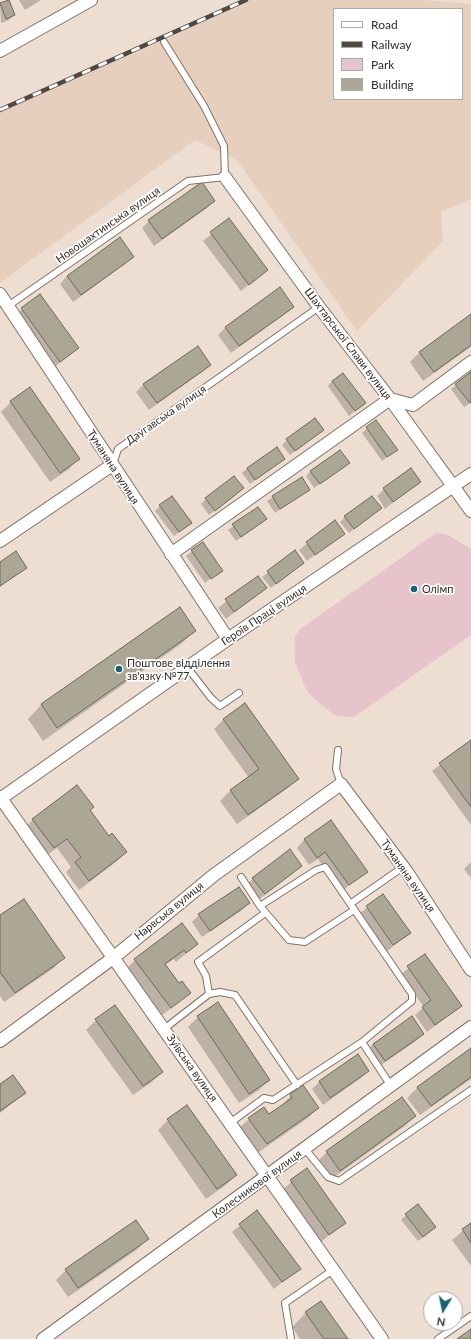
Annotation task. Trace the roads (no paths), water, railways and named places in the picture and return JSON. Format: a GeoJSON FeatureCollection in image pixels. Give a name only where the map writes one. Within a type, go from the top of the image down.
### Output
{"type":"FeatureCollection","features":[{"type":"Feature","properties":{"kind":"street"},"geometry":{"type":"LineString","coordinates":[[0,51],[91,0]]}},
{"type":"Feature","properties":{"kind":"street","name":"Шахтарської Слави вулиця"},"geometry":{"type":"LineString","coordinates":[[225,177],[319,307],[390,399],[471,511]]}},
{"type":"Feature","properties":{"kind":"street","name":"Туманяна вулиця"},"geometry":{"type":"LineString","coordinates":[[0,294],[228,639]]}},
{"type":"Feature","properties":{"kind":"street"},"geometry":{"type":"LineString","coordinates":[[171,554],[390,399],[413,404],[471,362]]}},
{"type":"Feature","properties":{"kind":"street"},"geometry":{"type":"LineString","coordinates":[[0,541],[112,465]]}},
{"type":"Feature","properties":{"kind":"street","name":"Героїв Праці вулиця"},"geometry":{"type":"LineString","coordinates":[[0,798],[187,667],[471,474]]}},
{"type":"Feature","properties":{"kind":"street","name":"Туманяна вулиця"},"geometry":{"type":"LineString","coordinates":[[341,784],[403,867],[471,970]]}},
{"type":"Feature","properties":{"kind":"street","name":"Нарвська вулиця"},"geometry":{"type":"LineString","coordinates":[[0,1041],[113,958],[214,875],[341,784]]}},
{"type":"Feature","properties":{"kind":"street","name":"Зуївська вулиця"},"geometry":{"type":"LineString","coordinates":[[0,798],[382,1339]]}},
{"type":"Feature","properties":{"kind":"street","name":"Колесникової вулиця"},"geometry":{"type":"LineString","coordinates":[[43,1339],[471,1027]]}},
{"type":"Feature","properties":{"kind":"lane"},"geometry":{"type":"LineString","coordinates":[[164,42],[204,106],[224,146],[225,177]]}},
{"type":"Feature","properties":{"kind":"lane","name":"Новошахтинська вулиця"},"geometry":{"type":"LineString","coordinates":[[8,306],[188,182],[225,177]]}},
{"type":"Feature","properties":{"kind":"lane","name":"Даугавська вулиця"},"geometry":{"type":"LineString","coordinates":[[112,465],[118,449],[319,307]]}},
{"type":"Feature","properties":{"kind":"lane"},"geometry":{"type":"LineString","coordinates":[[187,667],[211,698],[220,706],[239,693]]}},
{"type":"Feature","properties":{"kind":"lane"},"geometry":{"type":"LineString","coordinates":[[338,750],[336,770],[341,784]]}},
{"type":"Feature","properties":{"kind":"lane"},"geometry":{"type":"LineString","coordinates":[[230,1123],[264,1098],[273,1100],[362,1042],[412,1002],[412,994],[324,867],[316,870],[260,906]]}},
{"type":"Feature","properties":{"kind":"lane"},"geometry":{"type":"LineString","coordinates":[[350,904],[403,867]]}},
{"type":"Feature","properties":{"kind":"lane"},"geometry":{"type":"LineString","coordinates":[[241,877],[260,906],[289,940],[305,942],[354,910]]}},
{"type":"Feature","properties":{"kind":"lane"},"geometry":{"type":"LineString","coordinates":[[208,994],[206,976],[198,962],[265,912]]}},
{"type":"Feature","properties":{"kind":"lane"},"geometry":{"type":"LineString","coordinates":[[164,1029],[208,994],[220,992],[235,995],[296,1085]]}},
{"type":"Feature","properties":{"kind":"lane"},"geometry":{"type":"LineString","coordinates":[[362,1042],[391,1086]]}},
{"type":"Feature","properties":{"kind":"lane"},"geometry":{"type":"LineString","coordinates":[[305,1149],[328,1177],[339,1181],[471,1090]]}},
{"type":"Feature","properties":{"kind":"lane"},"geometry":{"type":"LineString","coordinates":[[291,1339],[285,1303],[333,1270]]}},
{"type":"Feature","properties":{"kind":"lane"},"geometry":{"type":"LineString","coordinates":[[438,1339],[471,1316]]}},
{"type":"Feature","properties":{"kind":"railway"},"geometry":{"type":"LineString","coordinates":[[0,110],[246,0]]}},
{"type":"Feature","properties":{"kind":"place","name":"Олімп"},"geometry":{"type":"Point","coordinates":[414,589]}},
{"type":"Feature","properties":{"kind":"place","name":"Поштове відділення зв'язку №77"},"geometry":{"type":"Point","coordinates":[119,669]}}]}
